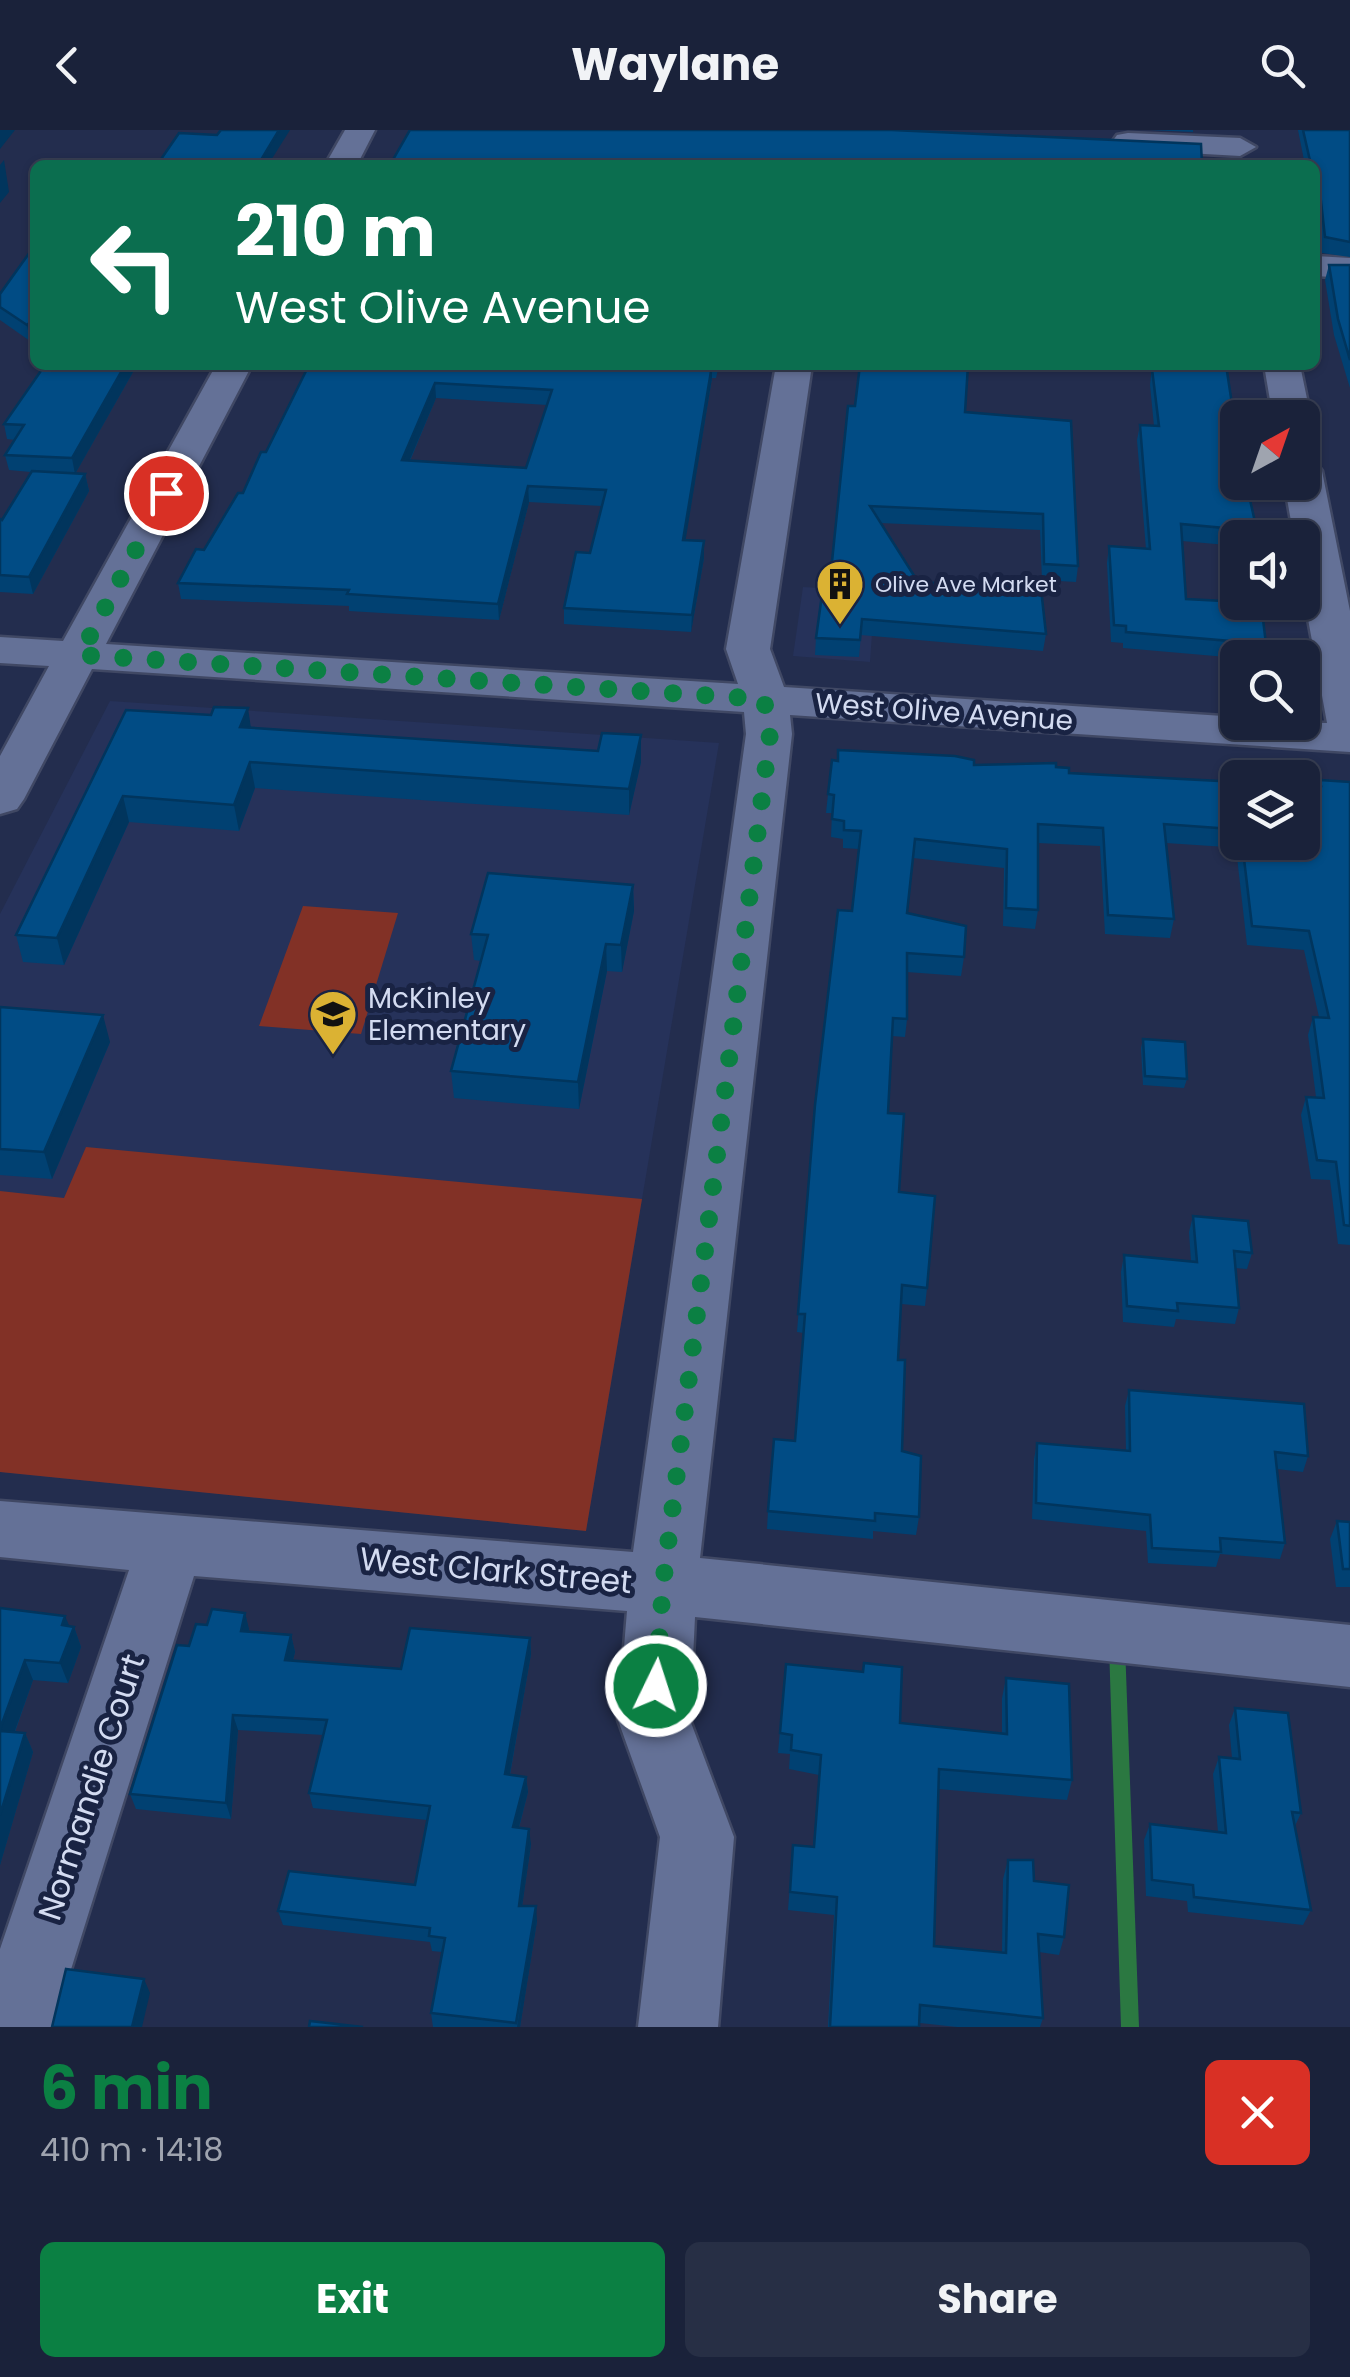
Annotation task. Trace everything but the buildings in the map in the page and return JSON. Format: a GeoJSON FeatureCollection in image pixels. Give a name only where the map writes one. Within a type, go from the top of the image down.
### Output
{"type":"FeatureCollection","features":[{"type":"Feature","properties":{"kind":"street"},"geometry":{"type":"LineString","coordinates":[[344,160],[360,130]]}},
{"type":"Feature","properties":{"kind":"street"},"geometry":{"type":"LineString","coordinates":[[1102,141],[1240,147]]}},
{"type":"Feature","properties":{"kind":"street"},"geometry":{"type":"LineString","coordinates":[[1320,266],[1350,268]]}},
{"type":"Feature","properties":{"kind":"street"},"geometry":{"type":"LineString","coordinates":[[0,799],[231,370]]}},
{"type":"Feature","properties":{"kind":"street"},"geometry":{"type":"LineString","coordinates":[[678,2027],[698,1836],[654,1720],[663,1584],[770,734],[764,699],[748,650],[793,370]]}},
{"type":"Feature","properties":{"kind":"street"},"geometry":{"type":"LineString","coordinates":[[1283,370],[1289,400]]}},
{"type":"Feature","properties":{"kind":"street"},"geometry":{"type":"LineString","coordinates":[[1307,500],[1350,725]]}},
{"type":"Feature","properties":{"kind":"street","name":"West Olive Avenue"},"geometry":{"type":"LineString","coordinates":[[0,650],[1350,738]]}},
{"type":"Feature","properties":{"kind":"street","name":"West Clark Street"},"geometry":{"type":"LineString","coordinates":[[0,1529],[170,1547],[359,1557],[663,1584],[1350,1656]]}},
{"type":"Feature","properties":{"kind":"street","name":"Normandie Court"},"geometry":{"type":"LineString","coordinates":[[13,2027],[170,1547]]}},
{"type":"Feature","properties":{"kind":"shaded area"},"geometry":{"type":"Polygon","coordinates":[[[803,587],[875,591],[870,662],[793,656],[803,587]]]}},
{"type":"Feature","properties":{"kind":"shaded area","name":"McKinley Elementary"},"geometry":{"type":"Polygon","coordinates":[[[110,701],[719,743],[586,1531],[0,1472],[0,914],[110,701]]]}},
{"type":"Feature","properties":{"kind":"shaded area"},"geometry":{"type":"Polygon","coordinates":[[[303,906],[398,913],[361,1034],[259,1026],[303,906]]]}},
{"type":"Feature","properties":{"kind":"shaded area"},"geometry":{"type":"Polygon","coordinates":[[[86,1147],[642,1199],[586,1531],[0,1472],[0,1191],[64,1198],[86,1147]]]}},
{"type":"Feature","properties":{"kind":"waterway"},"geometry":{"type":"LineString","coordinates":[[1117,1645],[1130,2027]]}},
{"type":"Feature","properties":{"kind":"place","name":"Olive Ave Market"},"geometry":{"type":"Point","coordinates":[840,626]}},
{"type":"Feature","properties":{"kind":"place","name":"McKinley Elementary"},"geometry":{"type":"Point","coordinates":[333,1056]}},
{"type":"Feature","properties":{"kind":"route"},"geometry":{"type":"LineString","coordinates":[[166,493],[80,655],[764,699],[770,734],[663,1584],[656,1686]]}}]}
